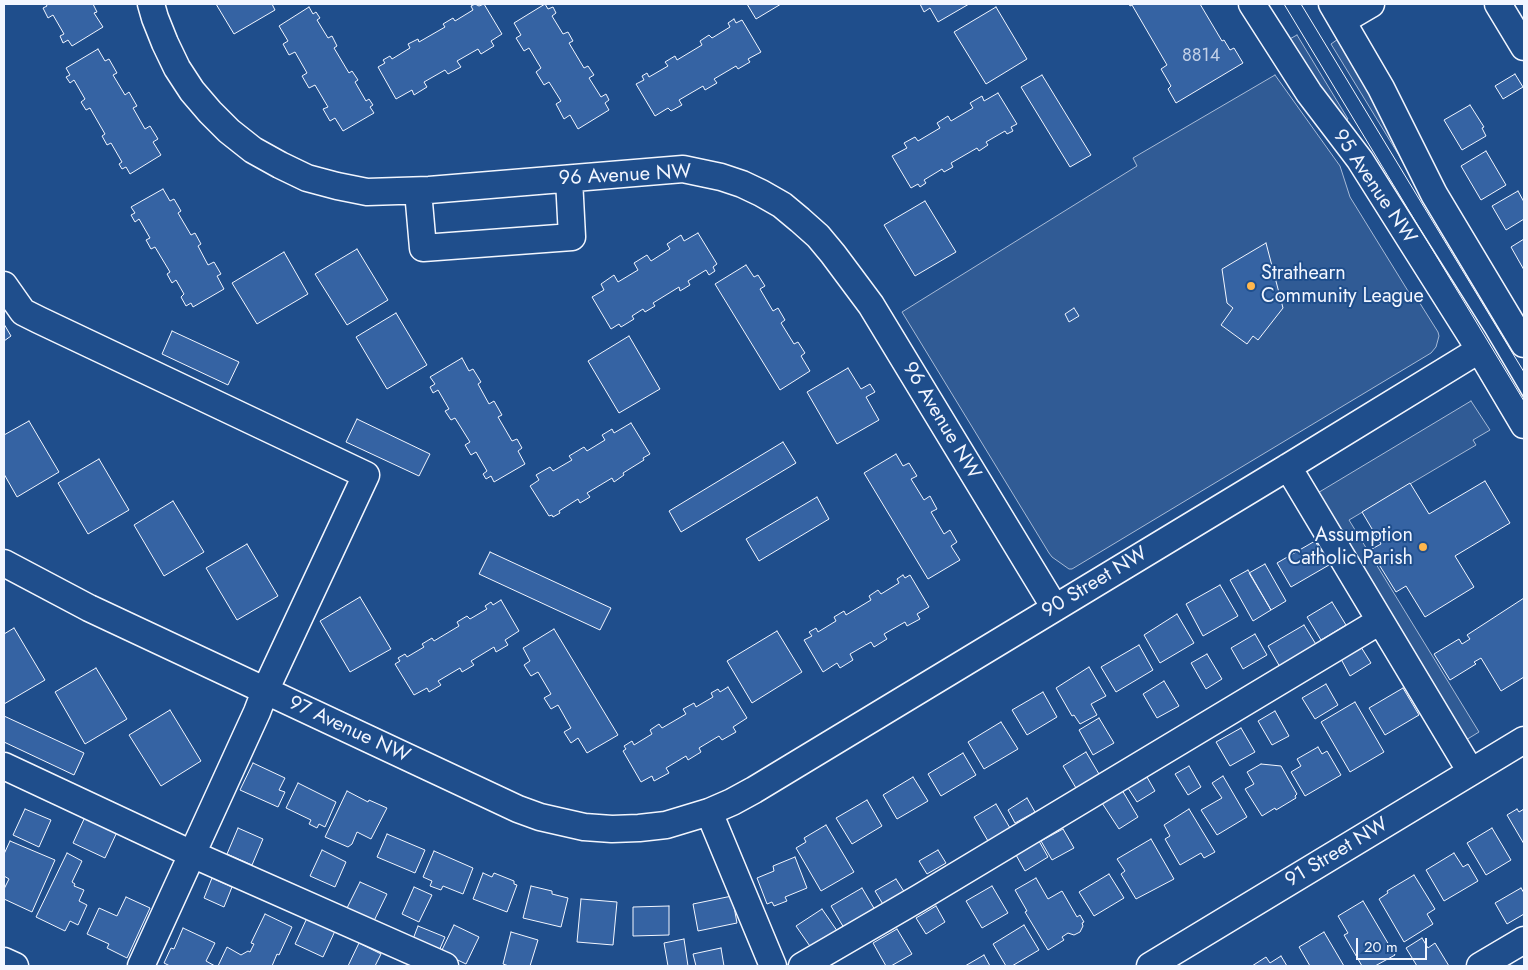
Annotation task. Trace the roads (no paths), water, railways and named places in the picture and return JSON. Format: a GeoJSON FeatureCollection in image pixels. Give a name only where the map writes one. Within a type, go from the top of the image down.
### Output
{"type":"FeatureCollection","features":[{"type":"Feature","properties":{"kind":"street","name":"96 Avenue NW"},"geometry":{"type":"LineString","coordinates":[[151,4],[165,43],[177,68],[192,91],[210,112],[229,131],[254,150],[308,178],[366,192],[418,191],[683,170],[728,179],[755,190],[782,205],[818,236],[871,305],[1054,608]]}},
{"type":"Feature","properties":{"kind":"street","name":"95 Avenue NW"},"geometry":{"type":"LineString","coordinates":[[1252,4],[1308,93],[1360,160],[1524,425]]}},
{"type":"Feature","properties":{"kind":"street"},"geometry":{"type":"LineString","coordinates":[[1371,4],[1337,12],[1380,88],[1434,194],[1524,344]]}},
{"type":"Feature","properties":{"kind":"street"},"geometry":{"type":"LineString","coordinates":[[1498,4],[1524,47]]}},
{"type":"Feature","properties":{"kind":"street"},"geometry":{"type":"LineString","coordinates":[[418,191],[423,248],[572,237],[569,179]]}},
{"type":"Feature","properties":{"kind":"street"},"geometry":{"type":"LineString","coordinates":[[4,286],[23,312],[366,476],[265,691],[258,712],[141,966]]}},
{"type":"Feature","properties":{"kind":"street","name":"90 Street NW"},"geometry":{"type":"LineString","coordinates":[[710,812],[754,790],[1479,350]]}},
{"type":"Feature","properties":{"kind":"street"},"geometry":{"type":"LineString","coordinates":[[1288,467],[1471,772]]}},
{"type":"Feature","properties":{"kind":"street","name":"97 Avenue NW"},"geometry":{"type":"LineString","coordinates":[[4,563],[89,608],[518,809],[562,823],[603,829],[639,828],[674,823],[710,812]]}},
{"type":"Feature","properties":{"kind":"street"},"geometry":{"type":"LineString","coordinates":[[802,966],[928,893],[1380,621]]}},
{"type":"Feature","properties":{"kind":"street","name":"91 Street NW"},"geometry":{"type":"LineString","coordinates":[[1150,966],[1524,740]]}},
{"type":"Feature","properties":{"kind":"street"},"geometry":{"type":"LineString","coordinates":[[4,766],[192,854],[445,966]]}},
{"type":"Feature","properties":{"kind":"street"},"geometry":{"type":"LineString","coordinates":[[710,812],[773,966]]}},
{"type":"Feature","properties":{"kind":"street"},"geometry":{"type":"LineString","coordinates":[[1480,966],[1524,940]]}},
{"type":"Feature","properties":{"kind":"street"},"geometry":{"type":"LineString","coordinates":[[4,961],[15,966]]}},
{"type":"Feature","properties":{"kind":"tram line"},"geometry":{"type":"LineString","coordinates":[[1284,4],[1524,401]]}},
{"type":"Feature","properties":{"kind":"tram line"},"geometry":{"type":"LineString","coordinates":[[1301,4],[1524,372]]}},
{"type":"Feature","properties":{"kind":"place","name":"Strathearn Community League"},"geometry":{"type":"Point","coordinates":[1251,286]}},
{"type":"Feature","properties":{"kind":"place","name":"Assumption Catholic Parish"},"geometry":{"type":"Point","coordinates":[1423,547]}}]}
